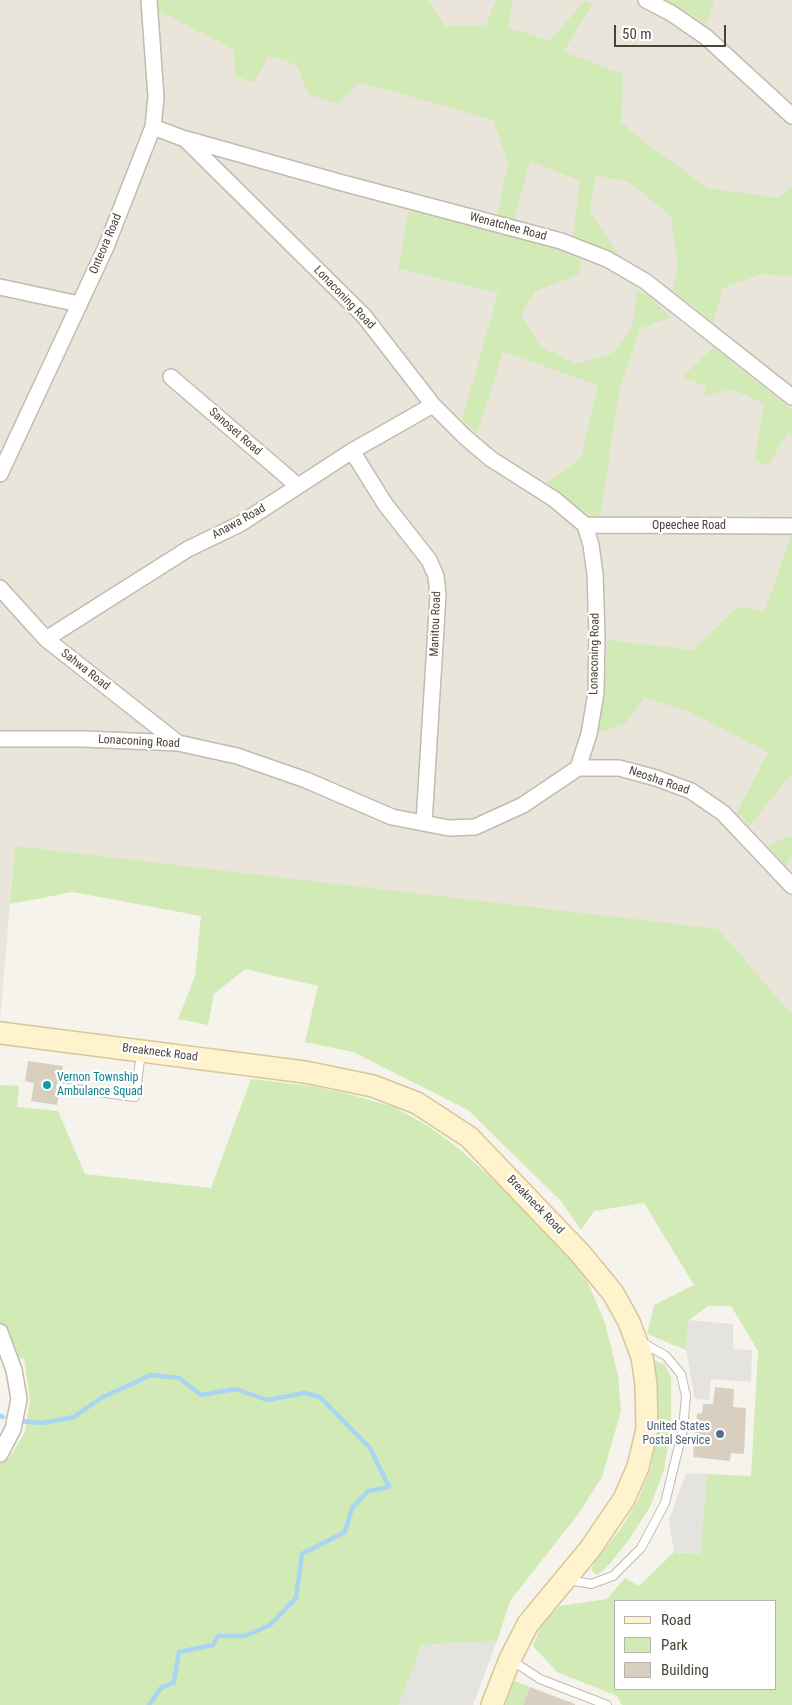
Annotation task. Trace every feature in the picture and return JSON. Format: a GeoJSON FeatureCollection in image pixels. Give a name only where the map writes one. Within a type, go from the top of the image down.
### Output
{"type":"FeatureCollection","features":[{"type":"Feature","properties":{"kind":"street","name":"Onteora Road"},"geometry":{"type":"LineString","coordinates":[[0,474],[106,247],[153,127],[156,97],[149,0]]}},
{"type":"Feature","properties":{"kind":"street"},"geometry":{"type":"LineString","coordinates":[[646,0],[672,12],[706,37],[792,116]]}},
{"type":"Feature","properties":{"kind":"street","name":"Lonaconing Road"},"geometry":{"type":"LineString","coordinates":[[0,739],[84,739],[178,743],[237,756],[306,780],[392,817],[449,828],[475,827],[523,805],[578,768],[589,734],[596,693],[597,634],[595,574],[586,525],[554,499],[491,460],[466,438],[433,405],[364,316],[185,138],[153,127]]}},
{"type":"Feature","properties":{"kind":"street","name":"Wenatchee Road"},"geometry":{"type":"LineString","coordinates":[[185,138],[339,182],[553,239],[607,259],[645,281],[792,397]]}},
{"type":"Feature","properties":{"kind":"street"},"geometry":{"type":"LineString","coordinates":[[0,287],[79,304]]}},
{"type":"Feature","properties":{"kind":"street","name":"Sanoset Road"},"geometry":{"type":"LineString","coordinates":[[171,377],[298,486]]}},
{"type":"Feature","properties":{"kind":"street","name":"Anawa Road"},"geometry":{"type":"LineString","coordinates":[[46,639],[188,549],[240,524],[352,451],[433,405]]}},
{"type":"Feature","properties":{"kind":"street","name":"Manitou Road"},"geometry":{"type":"LineString","coordinates":[[352,451],[385,504],[428,560],[436,576],[438,595],[424,823]]}},
{"type":"Feature","properties":{"kind":"street","name":"Opeechee Road"},"geometry":{"type":"LineString","coordinates":[[586,525],[792,526]]}},
{"type":"Feature","properties":{"kind":"street","name":"Sahwa Road"},"geometry":{"type":"LineString","coordinates":[[0,588],[46,639],[178,743]]}},
{"type":"Feature","properties":{"kind":"street","name":"Neosha Road"},"geometry":{"type":"LineString","coordinates":[[578,768],[618,768],[656,778],[691,791],[724,813],[792,886]]}},
{"type":"Feature","properties":{"kind":"street","name":"Breakneck Road"},"geometry":{"type":"LineString","coordinates":[[0,1033],[305,1072],[373,1086],[417,1103],[469,1137],[580,1253],[613,1293],[629,1322],[642,1357],[646,1384],[646,1429],[638,1466],[624,1499],[590,1549],[528,1624],[510,1659],[492,1705]]}},
{"type":"Feature","properties":{"kind":"street"},"geometry":{"type":"LineString","coordinates":[[0,1332],[14,1370],[19,1399],[13,1429],[0,1454]]}},
{"type":"Feature","properties":{"kind":"lane"},"geometry":{"type":"LineString","coordinates":[[60,1087],[135,1097],[141,1051]]}},
{"type":"Feature","properties":{"kind":"lane"},"geometry":{"type":"LineString","coordinates":[[564,1579],[591,1584],[613,1576],[641,1548],[665,1503],[683,1429],[686,1396],[681,1374],[666,1356],[634,1337]]}},
{"type":"Feature","properties":{"kind":"lane"},"geometry":{"type":"LineString","coordinates":[[510,1659],[540,1679],[607,1705]]}},
{"type":"Feature","properties":{"kind":"shaded area"},"geometry":{"type":"Polygon","coordinates":[[[0,0],[792,0],[792,1016],[15,846],[0,1021],[0,0]]]}},
{"type":"Feature","properties":{"kind":"shaded area"},"geometry":{"type":"Polygon","coordinates":[[[688,1320],[733,1324],[733,1349],[752,1350],[751,1382],[711,1379],[709,1400],[695,1399],[686,1350],[688,1320]]]}},
{"type":"Feature","properties":{"kind":"shaded area"},"geometry":{"type":"Polygon","coordinates":[[[686,1473],[707,1474],[700,1554],[674,1552],[669,1520],[686,1473]]]}},
{"type":"Feature","properties":{"kind":"shaded area"},"geometry":{"type":"Polygon","coordinates":[[[497,1641],[473,1705],[399,1705],[422,1645],[497,1641]]]}},
{"type":"Feature","properties":{"kind":"green space"},"geometry":{"type":"Polygon","coordinates":[[[157,0],[427,0],[445,26],[486,25],[496,0],[513,0],[508,27],[550,41],[584,1],[593,4],[563,52],[623,74],[621,122],[643,141],[708,188],[778,198],[792,186],[792,276],[762,274],[723,288],[713,322],[672,290],[678,269],[671,216],[629,182],[596,175],[590,212],[618,255],[573,235],[580,181],[530,161],[514,220],[497,217],[508,163],[493,120],[359,82],[337,104],[308,94],[297,65],[269,56],[253,83],[236,76],[233,49],[157,10],[157,0]]]}},
{"type":"Feature","properties":{"kind":"green space"},"geometry":{"type":"Polygon","coordinates":[[[665,0],[714,0],[707,24],[665,0]]]}},
{"type":"Feature","properties":{"kind":"green space"},"geometry":{"type":"Polygon","coordinates":[[[409,210],[554,248],[581,260],[580,274],[536,291],[521,314],[540,346],[576,364],[613,353],[632,328],[637,290],[649,296],[671,317],[640,329],[619,392],[600,518],[580,510],[546,483],[581,458],[598,385],[503,352],[477,434],[462,419],[498,293],[398,268],[409,210]]]}},
{"type":"Feature","properties":{"kind":"green space"},"geometry":{"type":"Polygon","coordinates":[[[714,347],[792,410],[792,435],[788,432],[768,465],[754,460],[764,404],[732,389],[704,396],[706,386],[682,377],[714,347]]]}},
{"type":"Feature","properties":{"kind":"green space"},"geometry":{"type":"Polygon","coordinates":[[[791,535],[792,773],[750,826],[737,813],[768,752],[692,713],[645,697],[626,723],[597,733],[605,685],[608,640],[693,650],[737,607],[765,611],[791,535]]]}},
{"type":"Feature","properties":{"kind":"green space"},"geometry":{"type":"Polygon","coordinates":[[[792,836],[792,856],[785,865],[767,845],[792,836]]]}},
{"type":"Feature","properties":{"kind":"green space"},"geometry":{"type":"Polygon","coordinates":[[[15,846],[718,929],[792,1015],[792,1705],[622,1705],[617,1696],[557,1672],[533,1646],[542,1623],[560,1606],[607,1599],[625,1578],[639,1586],[674,1552],[700,1554],[707,1474],[751,1476],[758,1351],[731,1306],[708,1306],[689,1320],[686,1350],[647,1334],[654,1305],[694,1285],[644,1203],[594,1211],[581,1230],[561,1201],[468,1110],[353,1052],[305,1042],[318,986],[245,969],[214,994],[208,1025],[178,1019],[195,976],[201,916],[73,892],[10,904],[15,846]]]}},
{"type":"Feature","properties":{"kind":"green space"},"geometry":{"type":"Polygon","coordinates":[[[251,1079],[311,1086],[352,1095],[394,1107],[428,1126],[457,1147],[537,1221],[584,1273],[605,1323],[618,1375],[621,1411],[602,1477],[579,1513],[510,1601],[497,1641],[422,1645],[399,1705],[0,1705],[0,1455],[9,1458],[25,1432],[30,1400],[24,1359],[0,1350],[0,1085],[19,1086],[17,1107],[58,1111],[85,1174],[211,1188],[251,1079]]]}},
{"type":"Feature","properties":{"kind":"green space"},"geometry":{"type":"Polygon","coordinates":[[[652,1359],[665,1365],[671,1378],[671,1429],[664,1470],[650,1507],[628,1541],[608,1566],[597,1575],[591,1570],[597,1558],[620,1530],[638,1500],[651,1467],[658,1428],[657,1381],[652,1359]]]}},
{"type":"Feature","properties":{"kind":"green space"},"geometry":{"type":"Polygon","coordinates":[[[513,1680],[530,1687],[523,1705],[504,1705],[513,1680]]]}},
{"type":"Feature","properties":{"kind":"building","name":"Vernon Township Ambulance Squad"},"geometry":{"type":"Polygon","coordinates":[[[28,1061],[63,1066],[61,1081],[57,1082],[55,1086],[55,1090],[59,1092],[57,1105],[31,1101],[34,1083],[25,1081],[28,1061]]]}},
{"type":"Feature","properties":{"kind":"building","name":"United States Postal Service"},"geometry":{"type":"Polygon","coordinates":[[[715,1387],[734,1389],[733,1407],[746,1408],[744,1454],[731,1453],[730,1461],[693,1457],[697,1414],[702,1413],[703,1404],[713,1404],[715,1387]]]}},
{"type":"Feature","properties":{"kind":"building"},"geometry":{"type":"Polygon","coordinates":[[[530,1687],[575,1704],[575,1705],[523,1705],[530,1687]]]}},
{"type":"Feature","properties":{"kind":"waterway"},"geometry":{"type":"LineString","coordinates":[[21,1421],[42,1423],[74,1417],[101,1398],[151,1375],[179,1378],[201,1395],[236,1389],[267,1400],[305,1393],[320,1397],[370,1448],[389,1487],[368,1491],[352,1508],[345,1532],[302,1554],[296,1598],[270,1625],[245,1636],[218,1636],[213,1645],[179,1652],[174,1682],[161,1688],[149,1705]]}},
{"type":"Feature","properties":{"kind":"place","name":"Vernon Township Ambulance Squad"},"geometry":{"type":"Point","coordinates":[47,1085]}},
{"type":"Feature","properties":{"kind":"place","name":"United States Postal Service"},"geometry":{"type":"Point","coordinates":[720,1434]}}]}
